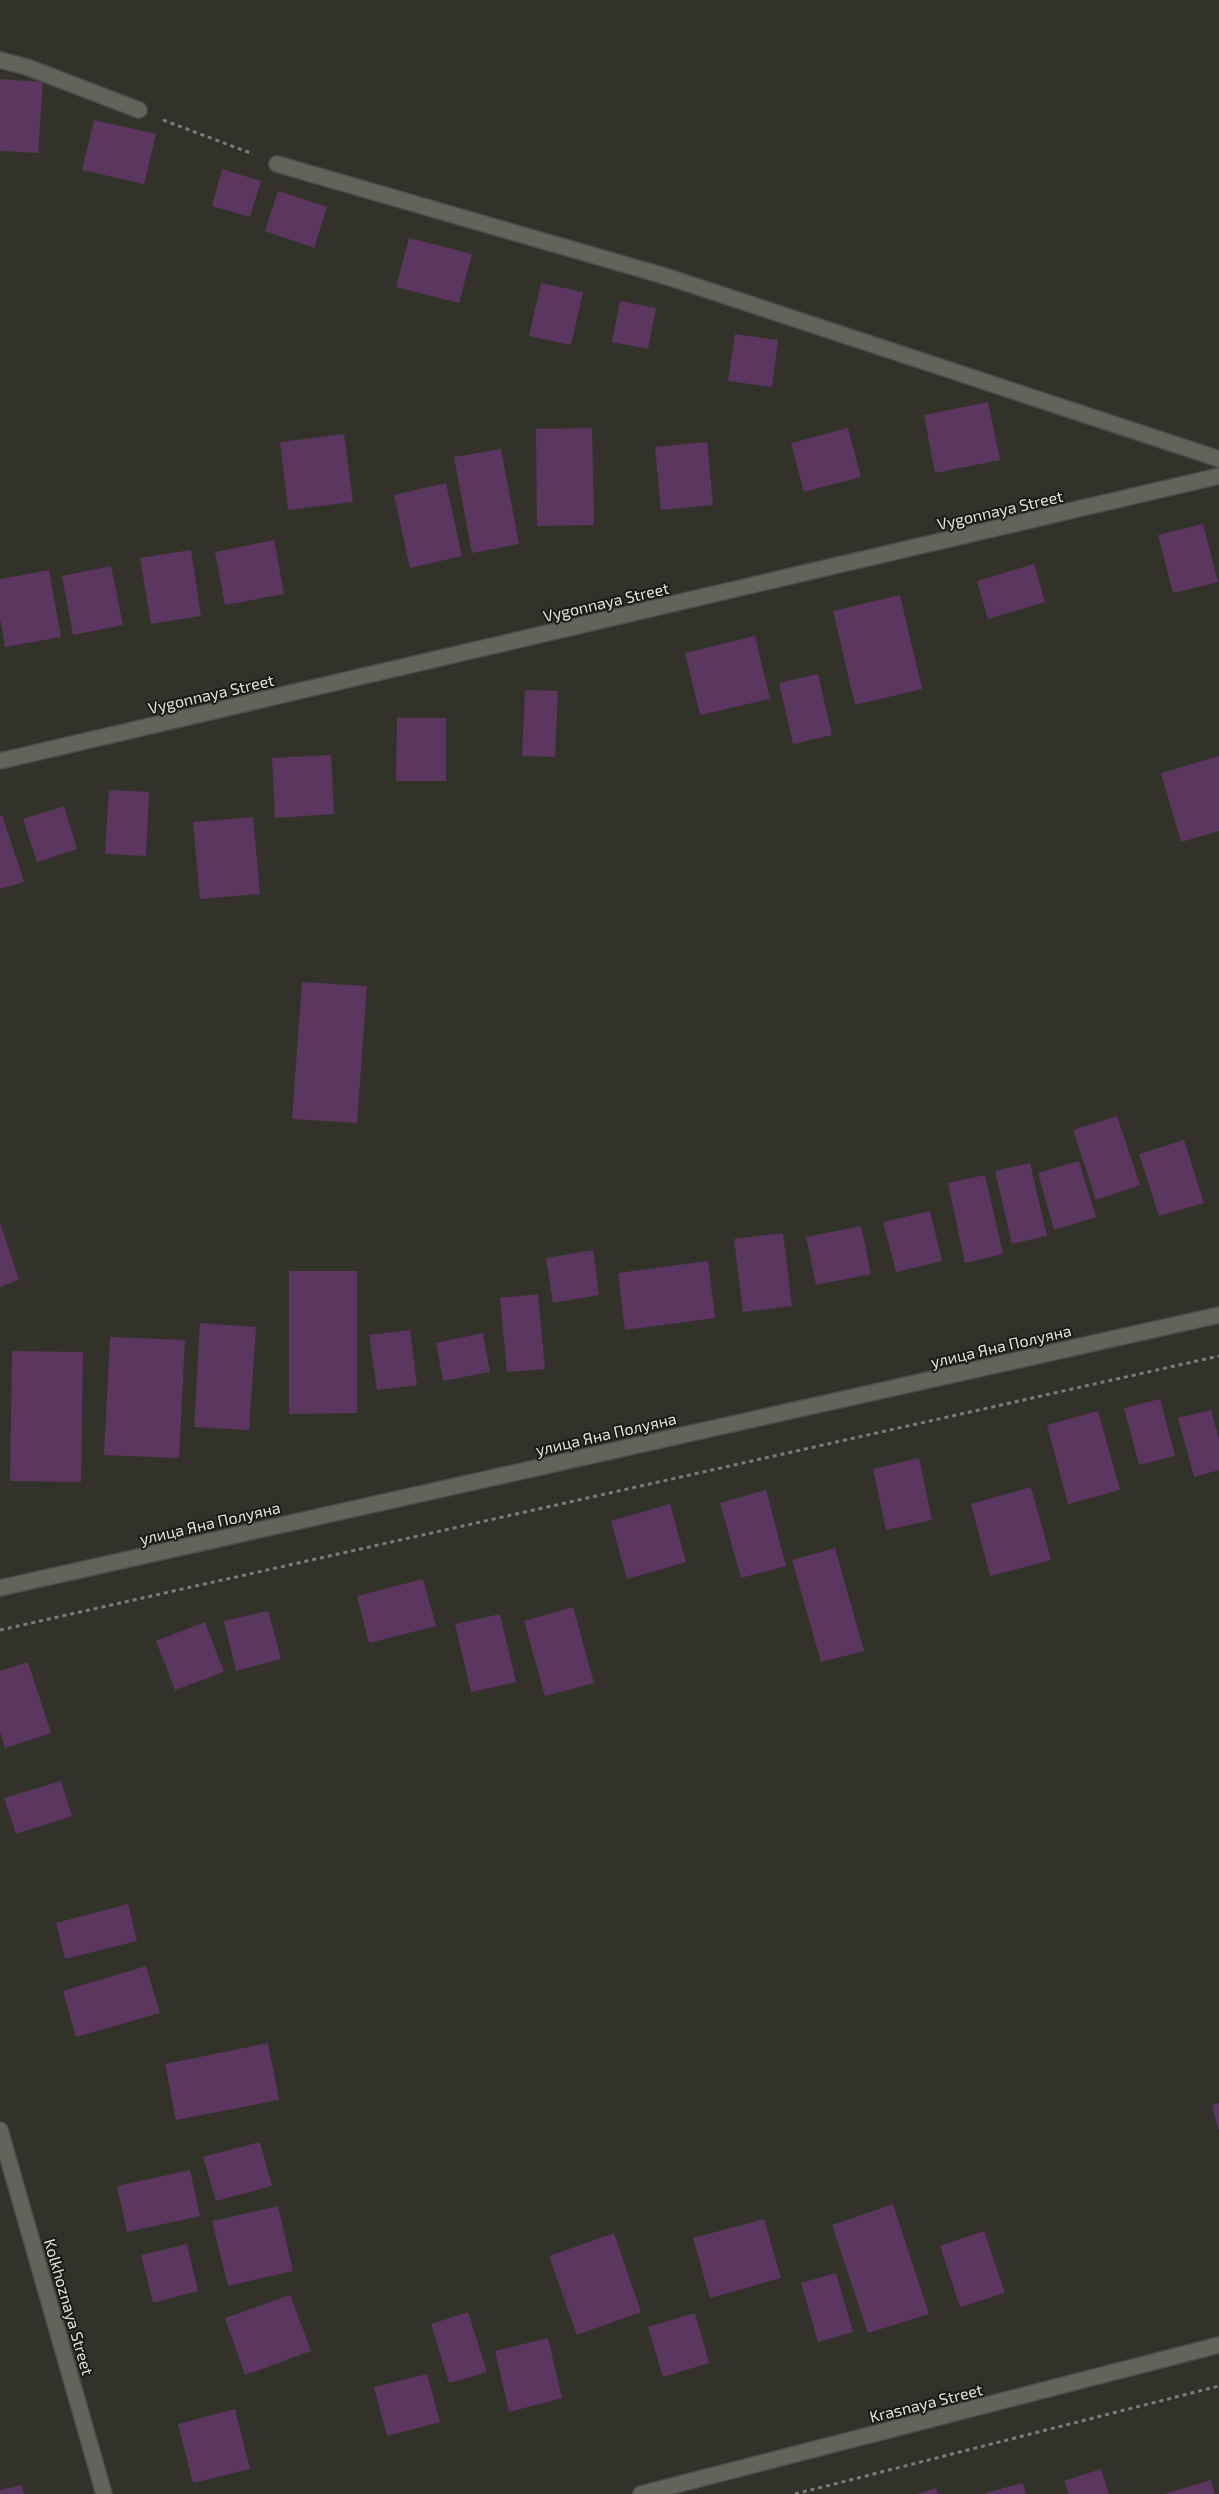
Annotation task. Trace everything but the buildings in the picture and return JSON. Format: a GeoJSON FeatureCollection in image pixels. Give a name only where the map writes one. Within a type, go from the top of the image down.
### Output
{"type":"FeatureCollection","features":[{"type":"Feature","properties":{"kind":"street"},"geometry":{"type":"LineString","coordinates":[[0,60],[27,67],[139,110]]}},
{"type":"Feature","properties":{"kind":"street"},"geometry":{"type":"LineString","coordinates":[[277,164],[668,277],[1219,459]]}},
{"type":"Feature","properties":{"kind":"street","name":"Vygonnaya Street"},"geometry":{"type":"LineString","coordinates":[[0,761],[1219,476]]}},
{"type":"Feature","properties":{"kind":"street","name":"улица Яна Полуяна"},"geometry":{"type":"LineString","coordinates":[[0,1588],[1219,1315]]}},
{"type":"Feature","properties":{"kind":"street","name":"Kolkhoznaya Street"},"geometry":{"type":"LineString","coordinates":[[0,2130],[104,2494]]}},
{"type":"Feature","properties":{"kind":"street","name":"Krasnaya Street"},"geometry":{"type":"LineString","coordinates":[[641,2494],[1219,2346]]}},
{"type":"Feature","properties":{"kind":"path"},"geometry":{"type":"LineString","coordinates":[[139,110],[277,164]]}},
{"type":"Feature","properties":{"kind":"path"},"geometry":{"type":"LineString","coordinates":[[0,1630],[1219,1356]]}},
{"type":"Feature","properties":{"kind":"path"},"geometry":{"type":"LineString","coordinates":[[795,2494],[1219,2386]]}}]}
